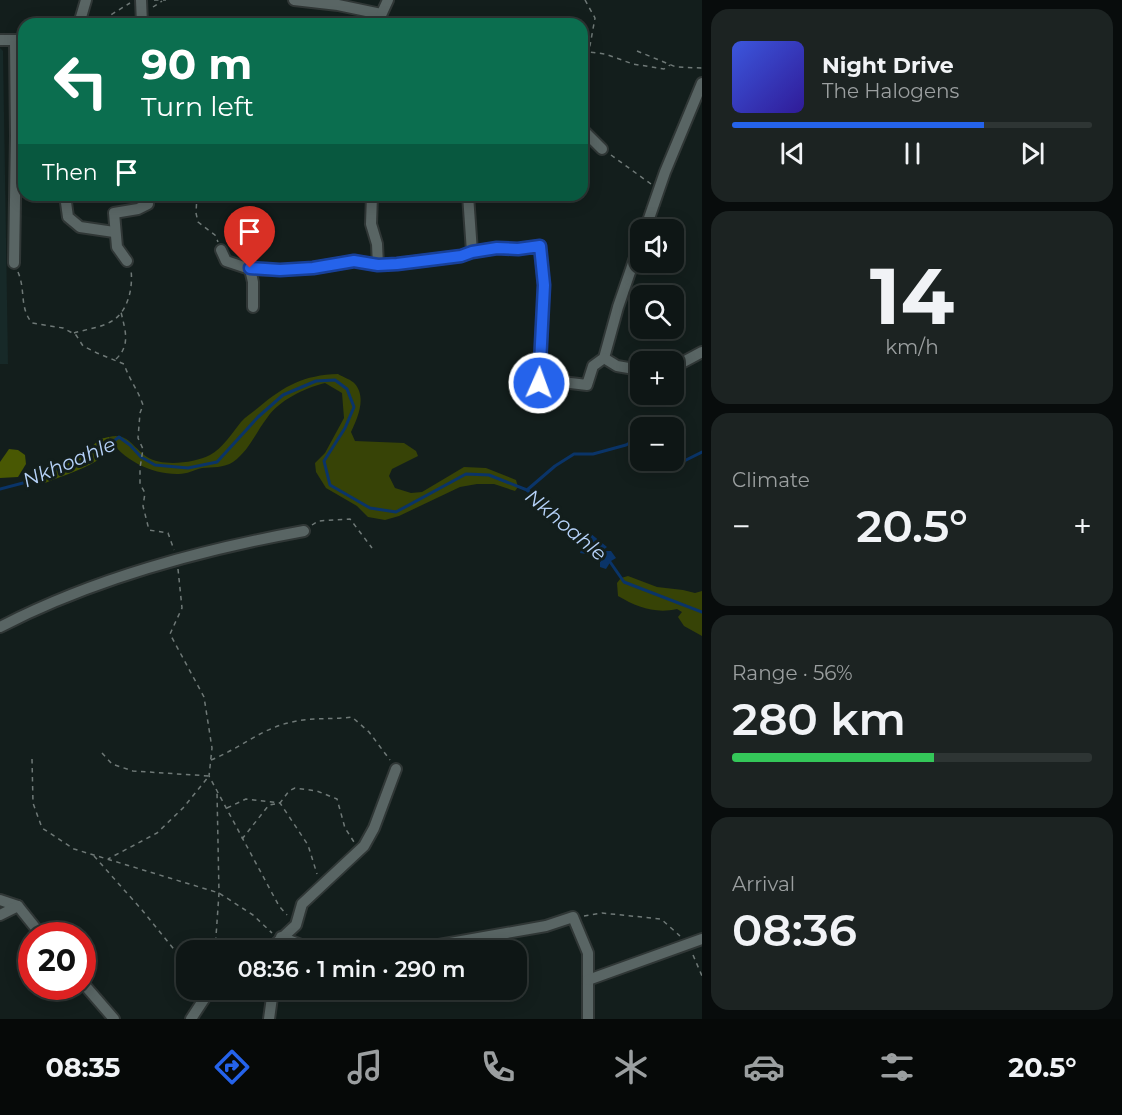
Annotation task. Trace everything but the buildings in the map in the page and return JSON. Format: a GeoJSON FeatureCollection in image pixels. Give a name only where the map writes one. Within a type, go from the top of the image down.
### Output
{"type":"FeatureCollection","features":[{"type":"Feature","properties":{"kind":"street"},"geometry":{"type":"LineString","coordinates":[[81,18],[86,0]]}},
{"type":"Feature","properties":{"kind":"street"},"geometry":{"type":"LineString","coordinates":[[141,0],[142,18]]}},
{"type":"Feature","properties":{"kind":"street"},"geometry":{"type":"LineString","coordinates":[[294,0],[338,5],[376,18]]}},
{"type":"Feature","properties":{"kind":"street"},"geometry":{"type":"LineString","coordinates":[[379,18],[388,0]]}},
{"type":"Feature","properties":{"kind":"street"},"geometry":{"type":"LineString","coordinates":[[0,40],[18,40]]}},
{"type":"Feature","properties":{"kind":"street"},"geometry":{"type":"LineString","coordinates":[[649,219],[702,83]]}},
{"type":"Feature","properties":{"kind":"street"},"geometry":{"type":"LineString","coordinates":[[588,135],[602,149]]}},
{"type":"Feature","properties":{"kind":"street"},"geometry":{"type":"LineString","coordinates":[[14,263],[18,178]]}},
{"type":"Feature","properties":{"kind":"street"},"geometry":{"type":"LineString","coordinates":[[66,201],[68,217],[80,226],[114,232]]}},
{"type":"Feature","properties":{"kind":"street"},"geometry":{"type":"LineString","coordinates":[[372,201],[371,224],[377,244],[378,265]]}},
{"type":"Feature","properties":{"kind":"street"},"geometry":{"type":"LineString","coordinates":[[468,201],[472,252]]}},
{"type":"Feature","properties":{"kind":"street"},"geometry":{"type":"LineString","coordinates":[[128,261],[117,247],[114,213],[148,204]]}},
{"type":"Feature","properties":{"kind":"street"},"geometry":{"type":"LineString","coordinates":[[221,250],[226,261],[250,268],[291,270],[354,261],[378,265],[461,256],[472,252],[540,246],[544,285],[539,383],[562,382],[587,385],[593,366],[604,358],[630,272]]}},
{"type":"Feature","properties":{"kind":"street"},"geometry":{"type":"LineString","coordinates":[[250,268],[253,282],[253,308]]}},
{"type":"Feature","properties":{"kind":"street"},"geometry":{"type":"LineString","coordinates":[[684,362],[702,352]]}},
{"type":"Feature","properties":{"kind":"street"},"geometry":{"type":"LineString","coordinates":[[604,358],[617,366],[630,368]]}},
{"type":"Feature","properties":{"kind":"street"},"geometry":{"type":"LineString","coordinates":[[0,627],[42,605],[177,559],[244,542],[304,531]]}},
{"type":"Feature","properties":{"kind":"street"},"geometry":{"type":"LineString","coordinates":[[278,940],[296,924],[302,904],[362,848],[374,828],[396,769]]}},
{"type":"Feature","properties":{"kind":"street"},"geometry":{"type":"LineString","coordinates":[[0,900],[18,906],[31,922]]}},
{"type":"Feature","properties":{"kind":"street"},"geometry":{"type":"LineString","coordinates":[[0,915],[18,906]]}},
{"type":"Feature","properties":{"kind":"street"},"geometry":{"type":"LineString","coordinates":[[467,940],[546,926],[573,917],[588,953],[588,1019]]}},
{"type":"Feature","properties":{"kind":"street"},"geometry":{"type":"LineString","coordinates":[[281,937],[288,940]]}},
{"type":"Feature","properties":{"kind":"street"},"geometry":{"type":"LineString","coordinates":[[588,980],[702,939]]}},
{"type":"Feature","properties":{"kind":"street"},"geometry":{"type":"LineString","coordinates":[[96,998],[114,1019]]}},
{"type":"Feature","properties":{"kind":"street"},"geometry":{"type":"LineString","coordinates":[[191,1019],[203,1000]]}},
{"type":"Feature","properties":{"kind":"street"},"geometry":{"type":"LineString","coordinates":[[268,1019],[271,1000]]}},
{"type":"Feature","properties":{"kind":"path"},"geometry":{"type":"LineString","coordinates":[[107,18],[126,7],[133,0]]}},
{"type":"Feature","properties":{"kind":"path"},"geometry":{"type":"LineString","coordinates":[[154,0],[166,0]]}},
{"type":"Feature","properties":{"kind":"path"},"geometry":{"type":"LineString","coordinates":[[585,0],[594,18],[589,52],[605,54],[633,64],[664,69],[670,64]]}},
{"type":"Feature","properties":{"kind":"path"},"geometry":{"type":"LineString","coordinates":[[637,51],[676,67],[702,68]]}},
{"type":"Feature","properties":{"kind":"path"},"geometry":{"type":"LineString","coordinates":[[602,149],[646,180],[658,192]]}},
{"type":"Feature","properties":{"kind":"path"},"geometry":{"type":"LineString","coordinates":[[197,201],[198,222],[215,235],[221,250]]}},
{"type":"Feature","properties":{"kind":"path"},"geometry":{"type":"LineString","coordinates":[[73,334],[115,319],[121,312],[132,284],[128,261]]}},
{"type":"Feature","properties":{"kind":"path"},"geometry":{"type":"LineString","coordinates":[[14,263],[21,281],[25,314],[32,323],[63,328],[73,334],[83,346],[124,364],[128,377],[138,391],[143,405],[138,438],[143,449],[140,468],[140,484],[145,493],[143,506],[149,530],[168,533],[177,559],[183,608],[170,634],[204,697],[207,716],[212,748],[209,776],[183,808],[157,833],[108,860]]}},
{"type":"Feature","properties":{"kind":"path"},"geometry":{"type":"LineString","coordinates":[[115,360],[122,354],[128,338],[121,312]]}},
{"type":"Feature","properties":{"kind":"path"},"geometry":{"type":"LineString","coordinates":[[304,531],[318,520],[350,519],[372,548]]}},
{"type":"Feature","properties":{"kind":"path"},"geometry":{"type":"LineString","coordinates":[[211,761],[267,731],[291,722],[352,717],[369,732],[396,769]]}},
{"type":"Feature","properties":{"kind":"path"},"geometry":{"type":"LineString","coordinates":[[102,753],[112,764],[133,771],[209,776]]}},
{"type":"Feature","properties":{"kind":"path"},"geometry":{"type":"LineString","coordinates":[[32,759],[33,803],[42,828],[74,849],[219,893],[253,915],[275,935],[281,937]]}},
{"type":"Feature","properties":{"kind":"path"},"geometry":{"type":"LineString","coordinates":[[209,776],[279,906],[296,924]]}},
{"type":"Feature","properties":{"kind":"path"},"geometry":{"type":"LineString","coordinates":[[242,839],[269,806],[280,803],[289,791],[296,788],[317,790],[337,799],[345,828],[352,841],[362,848]]}},
{"type":"Feature","properties":{"kind":"path"},"geometry":{"type":"LineString","coordinates":[[216,940],[219,893],[217,791]]}},
{"type":"Feature","properties":{"kind":"path"},"geometry":{"type":"LineString","coordinates":[[226,809],[246,799],[280,803],[308,845],[321,887]]}},
{"type":"Feature","properties":{"kind":"path"},"geometry":{"type":"LineString","coordinates":[[94,855],[176,952]]}},
{"type":"Feature","properties":{"kind":"path"},"geometry":{"type":"LineString","coordinates":[[573,917],[602,913],[661,919],[688,943],[702,976]]}},
{"type":"Feature","properties":{"kind":"shaded area"},"geometry":{"type":"Polygon","coordinates":[[[0,48],[3,51],[8,364],[0,364],[0,48]]]}},
{"type":"Feature","properties":{"kind":"green space"},"geometry":{"type":"Polygon","coordinates":[[[338,374],[354,383],[359,390],[360,408],[351,432],[355,441],[404,443],[416,451],[418,456],[392,469],[389,476],[395,488],[411,493],[422,492],[464,467],[486,468],[516,480],[518,487],[515,491],[494,484],[460,487],[399,516],[385,520],[368,517],[357,506],[326,488],[316,472],[315,463],[325,453],[344,418],[342,393],[325,383],[285,400],[267,418],[239,458],[218,467],[202,468],[182,474],[159,472],[121,453],[109,437],[116,436],[126,439],[147,457],[161,462],[178,463],[196,460],[210,455],[223,445],[245,418],[286,388],[305,379],[338,374]]]}},
{"type":"Feature","properties":{"kind":"green space"},"geometry":{"type":"Polygon","coordinates":[[[109,437],[113,446],[92,464],[45,483],[39,479],[57,464],[88,450],[100,439],[109,437]]]}},
{"type":"Feature","properties":{"kind":"green space"},"geometry":{"type":"Polygon","coordinates":[[[9,449],[18,450],[25,455],[26,464],[18,477],[0,478],[0,462],[9,449]]]}},
{"type":"Feature","properties":{"kind":"green space"},"geometry":{"type":"Polygon","coordinates":[[[628,576],[657,587],[695,593],[702,591],[702,636],[684,626],[678,617],[682,612],[677,609],[661,611],[646,608],[618,596],[617,583],[621,578],[628,576]]]}},
{"type":"Feature","properties":{"kind":"water"},"geometry":{"type":"Polygon","coordinates":[[[590,533],[607,547],[602,551],[611,551],[616,558],[606,569],[600,567],[600,560],[592,555],[580,553],[590,533]]]}},
{"type":"Feature","properties":{"kind":"waterway","name":"Nkhoahle"},"geometry":{"type":"LineString","coordinates":[[0,489],[42,478],[75,457],[106,447],[119,437],[141,457],[155,465],[188,468],[217,462],[258,417],[283,395],[316,381],[335,380],[347,389],[354,407],[345,428],[324,461],[330,485],[370,508],[396,512],[466,474],[489,475],[527,490],[587,541]]}},
{"type":"Feature","properties":{"kind":"waterway"},"geometry":{"type":"LineString","coordinates":[[527,490],[555,466],[574,454],[593,454],[630,443]]}},
{"type":"Feature","properties":{"kind":"waterway"},"geometry":{"type":"LineString","coordinates":[[684,461],[702,452]]}},
{"type":"Feature","properties":{"kind":"waterway","name":"Nkhoahle"},"geometry":{"type":"LineString","coordinates":[[608,559],[624,582],[702,612]]}},
{"type":"Feature","properties":{"kind":"route"},"geometry":{"type":"LineString","coordinates":[[250,268],[280,270],[313,268],[354,261],[378,265],[397,264],[461,256],[497,248],[518,249],[540,246],[544,285],[539,383]]}}]}
